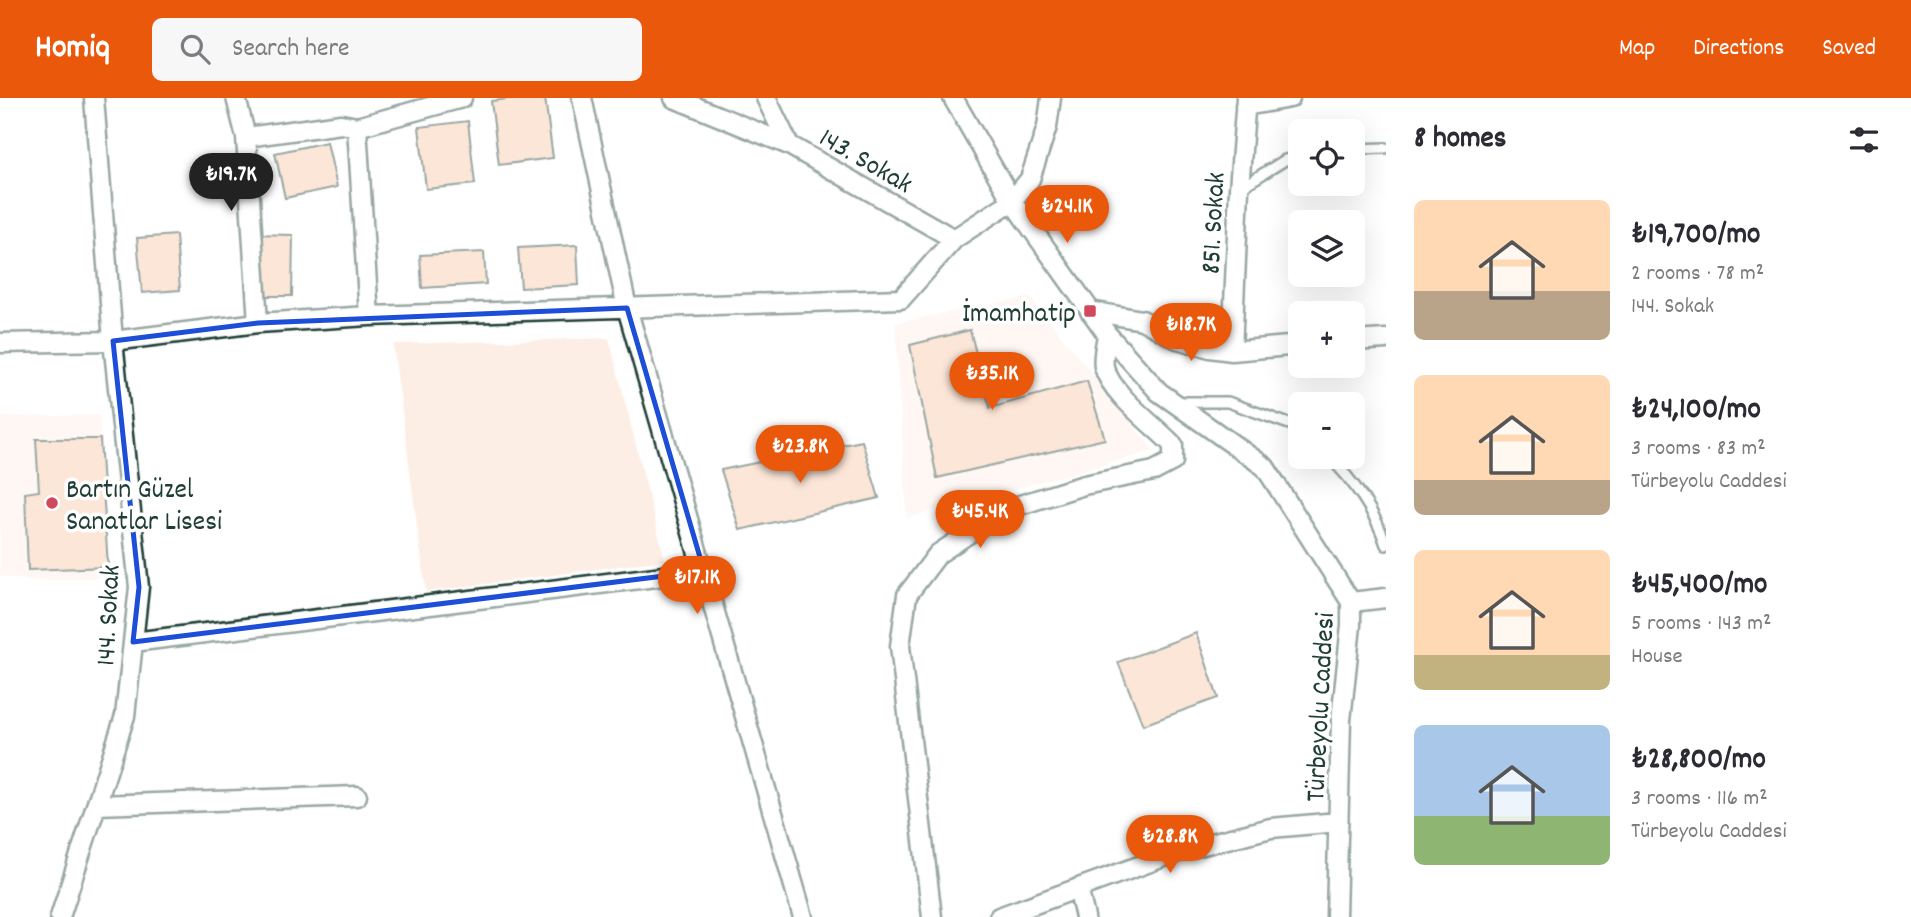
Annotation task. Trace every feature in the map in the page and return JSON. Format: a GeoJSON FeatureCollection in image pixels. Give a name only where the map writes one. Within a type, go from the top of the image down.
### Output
{"type":"FeatureCollection","features":[{"type":"Feature","properties":{"kind":"street","name":"144. Sokak"},"geometry":{"type":"LineString","coordinates":[[60,917],[125,716],[139,586],[113,341],[94,98]]}},
{"type":"Feature","properties":{"kind":"street"},"geometry":{"type":"LineString","coordinates":[[236,98],[246,137],[258,323]]}},
{"type":"Feature","properties":{"kind":"street"},"geometry":{"type":"LineString","coordinates":[[246,137],[341,124],[358,127],[462,98]]}},
{"type":"Feature","properties":{"kind":"street"},"geometry":{"type":"LineString","coordinates":[[582,98],[627,309],[803,917]]}},
{"type":"Feature","properties":{"kind":"street","name":"143. Sokak"},"geometry":{"type":"LineString","coordinates":[[674,98],[789,145],[954,239]]}},
{"type":"Feature","properties":{"kind":"street"},"geometry":{"type":"LineString","coordinates":[[766,98],[789,145]]}},
{"type":"Feature","properties":{"kind":"street","name":"Türbeyolu Caddesi"},"geometry":{"type":"LineString","coordinates":[[953,98],[1012,201],[1107,334],[1159,392],[1265,467],[1351,602],[1341,720],[1336,917]]}},
{"type":"Feature","properties":{"kind":"street"},"geometry":{"type":"LineString","coordinates":[[0,343],[113,341],[258,323],[369,316],[901,299],[954,239],[1012,201],[1030,178],[1047,127],[1051,98]]}},
{"type":"Feature","properties":{"kind":"street"},"geometry":{"type":"LineString","coordinates":[[1245,102],[1290,98]]}},
{"type":"Feature","properties":{"kind":"street","name":"851. Sokak"},"geometry":{"type":"LineString","coordinates":[[1232,351],[1245,102]]}},
{"type":"Feature","properties":{"kind":"street"},"geometry":{"type":"LineString","coordinates":[[358,127],[369,316]]}},
{"type":"Feature","properties":{"kind":"street"},"geometry":{"type":"LineString","coordinates":[[1090,311],[1142,320],[1177,340],[1210,348],[1232,351],[1288,346]]}},
{"type":"Feature","properties":{"kind":"street"},"geometry":{"type":"LineString","coordinates":[[932,917],[900,646],[907,594],[939,554],[1004,510],[1084,485],[1154,471],[1173,461],[1173,445],[1124,400],[1104,368],[1107,334]]}},
{"type":"Feature","properties":{"kind":"street"},"geometry":{"type":"LineString","coordinates":[[1365,340],[1386,339]]}},
{"type":"Feature","properties":{"kind":"street"},"geometry":{"type":"LineString","coordinates":[[133,642],[704,571]]}},
{"type":"Feature","properties":{"kind":"street"},"geometry":{"type":"LineString","coordinates":[[1351,602],[1386,598]]}},
{"type":"Feature","properties":{"kind":"street"},"geometry":{"type":"LineString","coordinates":[[96,806],[357,796]]}},
{"type":"Feature","properties":{"kind":"street"},"geometry":{"type":"LineString","coordinates":[[999,917],[1183,850],[1271,828],[1338,822]]}},
{"type":"Feature","properties":{"kind":"street"},"geometry":{"type":"LineString","coordinates":[[1078,888],[1085,917]]}},
{"type":"Feature","properties":{"kind":"lane"},"geometry":{"type":"LineString","coordinates":[[1365,149],[1386,148]]}},
{"type":"Feature","properties":{"kind":"lane"},"geometry":{"type":"LineString","coordinates":[[1239,189],[1288,159]]}},
{"type":"Feature","properties":{"kind":"lane"},"geometry":{"type":"LineString","coordinates":[[1173,401],[1228,402],[1288,424]]}},
{"type":"Feature","properties":{"kind":"lane"},"geometry":{"type":"LineString","coordinates":[[1341,469],[1381,531],[1386,545]]}},
{"type":"Feature","properties":{"kind":"highlighted area"},"geometry":{"type":"Polygon","coordinates":[[[627,308],[704,571],[133,642],[139,587],[113,341],[258,323],[627,308]]]}},
{"type":"Feature","properties":{"kind":"shaded area"},"geometry":{"type":"Polygon","coordinates":[[[1030,297],[1154,451],[907,518],[895,323],[1030,297]]]}},
{"type":"Feature","properties":{"kind":"shaded area"},"geometry":{"type":"Polygon","coordinates":[[[609,338],[665,560],[426,592],[393,344],[609,338]]]}},
{"type":"Feature","properties":{"kind":"shaded area","name":"Bartın Güzel Sanatlar Lisesi"},"geometry":{"type":"Polygon","coordinates":[[[99,415],[109,577],[30,581],[0,576],[0,417],[99,415]]]}},
{"type":"Feature","properties":{"kind":"building"},"geometry":{"type":"Polygon","coordinates":[[[545,98],[553,158],[499,165],[491,101],[545,98]]]}},
{"type":"Feature","properties":{"kind":"building"},"geometry":{"type":"Polygon","coordinates":[[[468,121],[475,184],[426,189],[419,127],[468,121]]]}},
{"type":"Feature","properties":{"kind":"building"},"geometry":{"type":"Polygon","coordinates":[[[327,142],[337,187],[285,198],[275,153],[327,142]]]}},
{"type":"Feature","properties":{"kind":"building"},"geometry":{"type":"Polygon","coordinates":[[[252,234],[293,235],[292,296],[251,296],[252,234]]]}},
{"type":"Feature","properties":{"kind":"building"},"geometry":{"type":"Polygon","coordinates":[[[176,235],[180,290],[142,293],[137,238],[176,235]]]}},
{"type":"Feature","properties":{"kind":"building"},"geometry":{"type":"Polygon","coordinates":[[[577,245],[579,285],[521,288],[518,248],[577,245]]]}},
{"type":"Feature","properties":{"kind":"building"},"geometry":{"type":"Polygon","coordinates":[[[484,252],[486,284],[422,288],[420,255],[484,252]]]}},
{"type":"Feature","properties":{"kind":"building"},"geometry":{"type":"Polygon","coordinates":[[[970,330],[990,408],[1087,381],[1105,439],[937,478],[910,345],[970,330]]]}},
{"type":"Feature","properties":{"kind":"building"},"geometry":{"type":"Polygon","coordinates":[[[36,439],[100,439],[108,567],[28,570],[25,493],[39,491],[36,439]]]}},
{"type":"Feature","properties":{"kind":"building"},"geometry":{"type":"Polygon","coordinates":[[[862,441],[879,498],[740,530],[721,470],[862,441]]]}},
{"type":"Feature","properties":{"kind":"building"},"geometry":{"type":"Polygon","coordinates":[[[1196,633],[1218,698],[1143,725],[1118,662],[1196,633]]]}},
{"type":"Feature","properties":{"kind":"place","name":"İmamhatip"},"geometry":{"type":"Point","coordinates":[1090,311]}},
{"type":"Feature","properties":{"kind":"place","name":"Bartın Güzel Sanatlar Lisesi"},"geometry":{"type":"Point","coordinates":[52,503]}}]}
